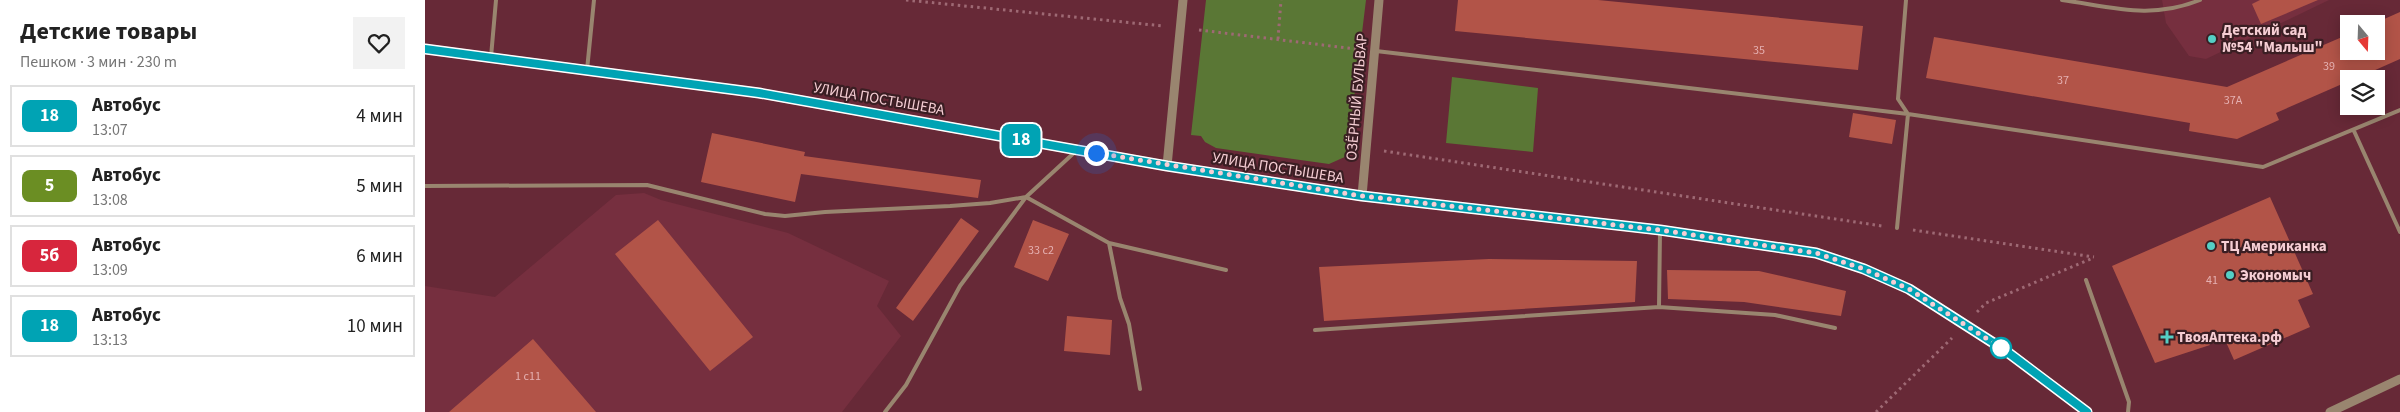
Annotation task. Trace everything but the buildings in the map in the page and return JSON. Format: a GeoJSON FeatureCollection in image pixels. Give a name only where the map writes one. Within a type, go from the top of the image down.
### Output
{"type":"FeatureCollection","features":[{"type":"Feature","properties":{"kind":"main road","name":"УЛИЦА ПОСТЫШЕВА"},"geometry":{"type":"LineString","coordinates":[[425,49],[759,93],[1167,166],[1362,196],[1660,230],[1816,253],[1864,269],[1909,289],[2006,351],[2087,412]]}},
{"type":"Feature","properties":{"kind":"street"},"geometry":{"type":"LineString","coordinates":[[1167,166],[1183,0]]}},
{"type":"Feature","properties":{"kind":"street","name":"ОЗЁРНЫЙ БУЛЬВАР"},"geometry":{"type":"LineString","coordinates":[[1362,196],[1379,0]]}},
{"type":"Feature","properties":{"kind":"street"},"geometry":{"type":"LineString","coordinates":[[2330,412],[2400,379]]}},
{"type":"Feature","properties":{"kind":"lane"},"geometry":{"type":"LineString","coordinates":[[491,59],[496,0]]}},
{"type":"Feature","properties":{"kind":"lane"},"geometry":{"type":"LineString","coordinates":[[587,70],[594,0]]}},
{"type":"Feature","properties":{"kind":"lane"},"geometry":{"type":"LineString","coordinates":[[1897,228],[1908,114],[1898,99],[1906,0]]}},
{"type":"Feature","properties":{"kind":"lane"},"geometry":{"type":"LineString","coordinates":[[2061,0],[2147,12],[2180,8],[2201,0]]}},
{"type":"Feature","properties":{"kind":"lane"},"geometry":{"type":"LineString","coordinates":[[1375,51],[1908,114],[2263,167],[2400,110]]}},
{"type":"Feature","properties":{"kind":"lane"},"geometry":{"type":"LineString","coordinates":[[2354,130],[2400,232]]}},
{"type":"Feature","properties":{"kind":"lane"},"geometry":{"type":"LineString","coordinates":[[885,412],[906,385],[960,286],[1026,197],[1078,150]]}},
{"type":"Feature","properties":{"kind":"lane"},"geometry":{"type":"LineString","coordinates":[[425,186],[647,185],[765,214],[785,216],[990,203],[1026,197],[1109,243],[1226,270]]}},
{"type":"Feature","properties":{"kind":"lane"},"geometry":{"type":"LineString","coordinates":[[1659,307],[1660,230]]}},
{"type":"Feature","properties":{"kind":"lane"},"geometry":{"type":"LineString","coordinates":[[1109,243],[1119,298],[1129,324],[1140,389]]}},
{"type":"Feature","properties":{"kind":"lane"},"geometry":{"type":"LineString","coordinates":[[2086,280],[2129,402],[2128,412]]}},
{"type":"Feature","properties":{"kind":"lane"},"geometry":{"type":"LineString","coordinates":[[1315,330],[1659,307],[1775,315],[1835,328]]}},
{"type":"Feature","properties":{"kind":"path"},"geometry":{"type":"LineString","coordinates":[[906,0],[1181,28],[1375,51]]}},
{"type":"Feature","properties":{"kind":"path"},"geometry":{"type":"LineString","coordinates":[[1277,39],[1281,0]]}},
{"type":"Feature","properties":{"kind":"path"},"geometry":{"type":"LineString","coordinates":[[1366,148],[2094,257]]}},
{"type":"Feature","properties":{"kind":"shaded area","name":"Детский сад №54 \"Малыш\""},"geometry":{"type":"Polygon","coordinates":[[[2162,0],[2329,0],[2206,59],[2189,56],[2166,23],[2162,0]]]}},
{"type":"Feature","properties":{"kind":"shaded area"},"geometry":{"type":"Polygon","coordinates":[[[644,193],[661,200],[788,233],[889,281],[877,306],[901,336],[842,412],[425,412],[425,286],[495,297],[616,195],[644,193]]]}},
{"type":"Feature","properties":{"kind":"green space"},"geometry":{"type":"Polygon","coordinates":[[[1206,0],[1366,0],[1347,156],[1329,164],[1216,148],[1205,142],[1201,136],[1191,135],[1206,0]]]}},
{"type":"Feature","properties":{"kind":"green space"},"geometry":{"type":"Polygon","coordinates":[[[1452,77],[1538,88],[1533,152],[1446,143],[1452,77]]]}},
{"type":"Feature","properties":{"kind":"bus line","name":"18"},"geometry":{"type":"LineString","coordinates":[[425,49],[759,93],[1167,166],[1362,196],[1660,230],[1816,253],[1864,269],[1909,289],[2006,351],[2087,412]]}},
{"type":"Feature","properties":{"kind":"place","name":"Детский сад №54 \"Малыш\""},"geometry":{"type":"Point","coordinates":[2212,39]}},
{"type":"Feature","properties":{"kind":"place","name":"ТЦ Американка"},"geometry":{"type":"Point","coordinates":[2211,246]}},
{"type":"Feature","properties":{"kind":"place","name":"Экономыч"},"geometry":{"type":"Point","coordinates":[2230,275]}},
{"type":"Feature","properties":{"kind":"place","name":"ТвояАптека.рф"},"geometry":{"type":"Point","coordinates":[2167,337]}},
{"type":"Feature","properties":{"kind":"route"},"geometry":{"type":"LineString","coordinates":[[1096,153],[1167,166],[1362,196],[1660,230],[1816,253],[1864,269],[1909,289],[2006,351],[2001,348]]}}]}
